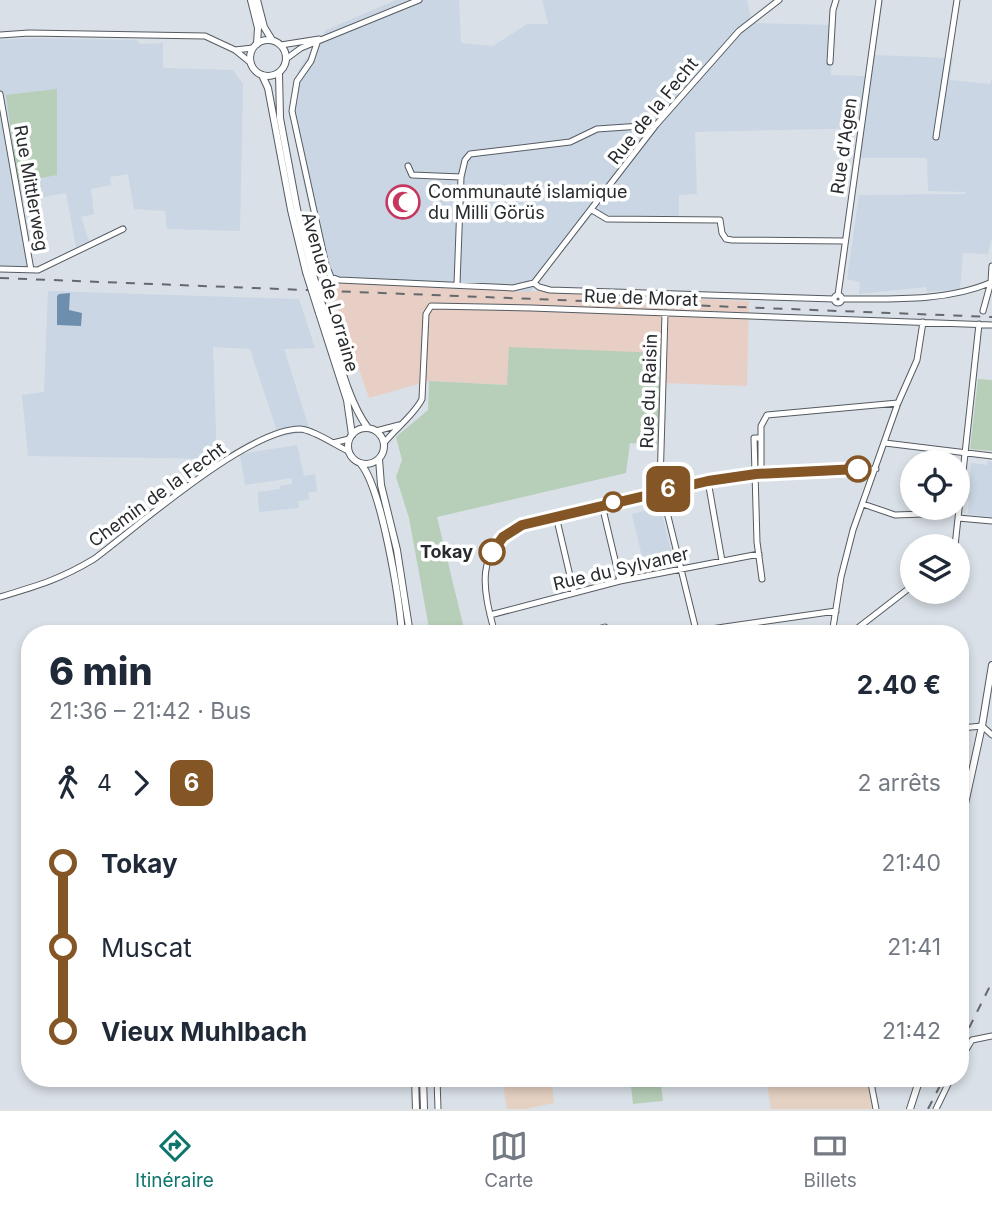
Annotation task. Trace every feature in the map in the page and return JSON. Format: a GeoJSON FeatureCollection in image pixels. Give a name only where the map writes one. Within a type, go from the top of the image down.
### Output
{"type":"FeatureCollection","features":[{"type":"Feature","properties":{"kind":"main road"},"geometry":{"type":"LineString","coordinates":[[251,0],[258,28],[251,63],[262,75],[273,75],[279,73],[286,59],[281,45],[272,40],[264,27],[257,0]]}},
{"type":"Feature","properties":{"kind":"main road"},"geometry":{"type":"LineString","coordinates":[[255,46],[272,40]]}},
{"type":"Feature","properties":{"kind":"main road","name":"Avenue de Lorraine"},"geometry":{"type":"LineString","coordinates":[[279,73],[280,118],[309,272]]}},
{"type":"Feature","properties":{"kind":"main road","name":"Avenue de Lorraine"},"geometry":{"type":"LineString","coordinates":[[262,75],[272,104],[291,210],[309,272],[350,390],[368,428]]}},
{"type":"Feature","properties":{"kind":"main road","name":"Avenue de Lorraine"},"geometry":{"type":"LineString","coordinates":[[322,312],[347,400],[350,437]]}},
{"type":"Feature","properties":{"kind":"main road"},"geometry":{"type":"LineString","coordinates":[[400,625],[386,541],[373,488],[368,474],[348,451],[350,437],[356,431],[368,428],[376,431],[384,443],[379,459],[381,485],[397,550],[409,625]]}},
{"type":"Feature","properties":{"kind":"main road"},"geometry":{"type":"LineString","coordinates":[[361,464],[371,464],[379,459]]}},
{"type":"Feature","properties":{"kind":"main road"},"geometry":{"type":"LineString","coordinates":[[969,785],[992,665]]}},
{"type":"Feature","properties":{"kind":"main road"},"geometry":{"type":"LineString","coordinates":[[415,1087],[416,1109]]}},
{"type":"Feature","properties":{"kind":"main road"},"geometry":{"type":"LineString","coordinates":[[423,1087],[424,1109]]}},
{"type":"Feature","properties":{"kind":"main road"},"geometry":{"type":"LineString","coordinates":[[911,1109],[917,1087]]}},
{"type":"Feature","properties":{"kind":"street"},"geometry":{"type":"LineString","coordinates":[[286,59],[301,48],[419,0]]}},
{"type":"Feature","properties":{"kind":"street","name":"Rue de la Fecht"},"geometry":{"type":"LineString","coordinates":[[534,283],[656,125],[739,31],[779,0]]}},
{"type":"Feature","properties":{"kind":"street"},"geometry":{"type":"LineString","coordinates":[[830,62],[836,0]]}},
{"type":"Feature","properties":{"kind":"street","name":"Rue d'Agen"},"geometry":{"type":"LineString","coordinates":[[838,298],[879,0]]}},
{"type":"Feature","properties":{"kind":"street"},"geometry":{"type":"LineString","coordinates":[[936,137],[957,0]]}},
{"type":"Feature","properties":{"kind":"street"},"geometry":{"type":"LineString","coordinates":[[0,35],[195,35],[213,38],[251,63]]}},
{"type":"Feature","properties":{"kind":"street"},"geometry":{"type":"LineString","coordinates":[[281,45],[320,41]]}},
{"type":"Feature","properties":{"kind":"street"},"geometry":{"type":"LineString","coordinates":[[320,41],[311,61],[297,81],[292,111],[331,277],[513,288],[534,283],[542,289],[891,299],[960,293],[978,289],[991,282]]}},
{"type":"Feature","properties":{"kind":"street"},"geometry":{"type":"LineString","coordinates":[[235,50],[255,46]]}},
{"type":"Feature","properties":{"kind":"street"},"geometry":{"type":"LineString","coordinates":[[301,48],[312,55]]}},
{"type":"Feature","properties":{"kind":"street","name":"Rue Mittlerweg"},"geometry":{"type":"LineString","coordinates":[[0,94],[31,270],[45,267],[123,229]]}},
{"type":"Feature","properties":{"kind":"street"},"geometry":{"type":"LineString","coordinates":[[457,284],[461,177],[465,160],[476,152],[570,142],[597,129],[656,125]]}},
{"type":"Feature","properties":{"kind":"street"},"geometry":{"type":"LineString","coordinates":[[408,166],[412,175],[461,177]]}},
{"type":"Feature","properties":{"kind":"street"},"geometry":{"type":"LineString","coordinates":[[592,210],[607,219],[720,220],[722,233],[726,239],[732,240],[845,241]]}},
{"type":"Feature","properties":{"kind":"street"},"geometry":{"type":"LineString","coordinates":[[983,311],[991,282],[992,265]]}},
{"type":"Feature","properties":{"kind":"street"},"geometry":{"type":"LineString","coordinates":[[0,269],[31,270]]}},
{"type":"Feature","properties":{"kind":"street","name":"Rue de Morat"},"geometry":{"type":"LineString","coordinates":[[384,443],[416,410],[422,399],[426,314],[431,306],[992,325]]}},
{"type":"Feature","properties":{"kind":"street","name":"Rue du Raisin"},"geometry":{"type":"LineString","coordinates":[[665,313],[661,491],[695,625]]}},
{"type":"Feature","properties":{"kind":"street"},"geometry":{"type":"LineString","coordinates":[[834,625],[845,559],[898,403],[917,360],[923,322]]}},
{"type":"Feature","properties":{"kind":"street"},"geometry":{"type":"LineString","coordinates":[[965,450],[979,324]]}},
{"type":"Feature","properties":{"kind":"street"},"geometry":{"type":"LineString","coordinates":[[762,579],[754,438],[761,438],[764,417],[898,403]]}},
{"type":"Feature","properties":{"kind":"street"},"geometry":{"type":"LineString","coordinates":[[376,431],[399,425]]}},
{"type":"Feature","properties":{"kind":"street","name":"Chemin de la Fecht"},"geometry":{"type":"LineString","coordinates":[[0,597],[55,581],[94,559],[224,460],[255,443],[303,429],[348,451]]}},
{"type":"Feature","properties":{"kind":"street"},"geometry":{"type":"LineString","coordinates":[[330,443],[350,437]]}},
{"type":"Feature","properties":{"kind":"street"},"geometry":{"type":"LineString","coordinates":[[885,443],[941,450]]}},
{"type":"Feature","properties":{"kind":"street"},"geometry":{"type":"LineString","coordinates":[[970,454],[992,456]]}},
{"type":"Feature","properties":{"kind":"street"},"geometry":{"type":"LineString","coordinates":[[493,625],[484,578],[496,545],[512,530],[522,525],[708,481],[758,474],[876,469]]}},
{"type":"Feature","properties":{"kind":"street"},"geometry":{"type":"LineString","coordinates":[[708,481],[722,561]]}},
{"type":"Feature","properties":{"kind":"street"},"geometry":{"type":"LineString","coordinates":[[863,504],[900,515]]}},
{"type":"Feature","properties":{"kind":"street"},"geometry":{"type":"LineString","coordinates":[[602,505],[620,581]]}},
{"type":"Feature","properties":{"kind":"street"},"geometry":{"type":"LineString","coordinates":[[556,516],[574,593]]}},
{"type":"Feature","properties":{"kind":"street"},"geometry":{"type":"LineString","coordinates":[[970,519],[992,521]]}},
{"type":"Feature","properties":{"kind":"street","name":"Rue du Sylvaner"},"geometry":{"type":"LineString","coordinates":[[490,615],[620,581],[759,554]]}},
{"type":"Feature","properties":{"kind":"street"},"geometry":{"type":"LineString","coordinates":[[859,625],[900,595]]}},
{"type":"Feature","properties":{"kind":"street"},"geometry":{"type":"LineString","coordinates":[[743,625],[835,611]]}},
{"type":"Feature","properties":{"kind":"street"},"geometry":{"type":"LineString","coordinates":[[969,727],[982,726],[992,734]]}},
{"type":"Feature","properties":{"kind":"street"},"geometry":{"type":"LineString","coordinates":[[969,1045],[972,1040],[992,1036]]}},
{"type":"Feature","properties":{"kind":"street"},"geometry":{"type":"LineString","coordinates":[[437,1087],[438,1109]]}},
{"type":"Feature","properties":{"kind":"street"},"geometry":{"type":"LineString","coordinates":[[872,1087],[876,1109]]}},
{"type":"Feature","properties":{"kind":"street"},"geometry":{"type":"LineString","coordinates":[[936,1109],[947,1087]]}},
{"type":"Feature","properties":{"kind":"shaded area"},"geometry":{"type":"Polygon","coordinates":[[[396,0],[459,0],[461,43],[493,46],[527,24],[548,24],[542,0],[747,0],[752,23],[832,25],[831,75],[867,76],[873,55],[953,58],[950,80],[990,84],[992,78],[992,237],[988,254],[963,253],[960,289],[927,292],[926,287],[859,294],[860,282],[847,279],[859,195],[966,192],[928,191],[927,158],[860,158],[863,128],[695,132],[697,194],[679,195],[679,216],[592,215],[530,292],[328,282],[307,200],[289,109],[299,69],[326,30],[396,0]]]}},
{"type":"Feature","properties":{"kind":"shaded area"},"geometry":{"type":"Polygon","coordinates":[[[34,38],[163,43],[163,68],[233,70],[243,84],[240,231],[167,229],[165,211],[134,209],[128,174],[110,177],[111,185],[91,189],[94,214],[81,217],[89,241],[76,247],[66,193],[22,201],[32,267],[0,266],[0,40],[34,38]]]}},
{"type":"Feature","properties":{"kind":"shaded area"},"geometry":{"type":"Polygon","coordinates":[[[328,282],[749,301],[747,386],[661,383],[509,348],[508,385],[429,381],[369,398],[328,282]]]}},
{"type":"Feature","properties":{"kind":"shaded area"},"geometry":{"type":"Polygon","coordinates":[[[48,291],[299,299],[315,348],[284,349],[310,431],[279,437],[250,349],[213,347],[217,459],[28,456],[22,395],[44,392],[48,291]]]}},
{"type":"Feature","properties":{"kind":"shaded area"},"geometry":{"type":"Polygon","coordinates":[[[297,445],[304,476],[315,474],[317,491],[308,493],[309,500],[298,501],[299,508],[259,512],[258,492],[280,489],[280,486],[292,484],[292,478],[245,485],[240,454],[297,445]]]}},
{"type":"Feature","properties":{"kind":"shaded area"},"geometry":{"type":"Polygon","coordinates":[[[988,461],[992,462],[992,517],[970,514],[971,463],[987,465],[988,461]]]}},
{"type":"Feature","properties":{"kind":"shaded area"},"geometry":{"type":"Polygon","coordinates":[[[660,507],[672,554],[643,561],[632,514],[660,507]]]}},
{"type":"Feature","properties":{"kind":"shaded area"},"geometry":{"type":"Polygon","coordinates":[[[503,1087],[552,1087],[554,1103],[525,1109],[507,1109],[503,1087]]]}},
{"type":"Feature","properties":{"kind":"shaded area"},"geometry":{"type":"Polygon","coordinates":[[[767,1087],[868,1087],[872,1109],[771,1109],[767,1087]]]}},
{"type":"Feature","properties":{"kind":"green space"},"geometry":{"type":"Polygon","coordinates":[[[57,89],[57,175],[18,182],[6,95],[57,89]]]}},
{"type":"Feature","properties":{"kind":"green space"},"geometry":{"type":"Polygon","coordinates":[[[509,347],[662,353],[657,445],[630,443],[626,473],[437,517],[463,625],[429,625],[409,518],[396,477],[402,460],[396,437],[428,410],[429,381],[507,385],[509,347]]]}},
{"type":"Feature","properties":{"kind":"green space"},"geometry":{"type":"Polygon","coordinates":[[[978,379],[992,380],[992,451],[970,449],[978,379]]]}},
{"type":"Feature","properties":{"kind":"green space"},"geometry":{"type":"Polygon","coordinates":[[[631,1087],[661,1087],[663,1101],[633,1104],[631,1087]]]}},
{"type":"Feature","properties":{"kind":"water"},"geometry":{"type":"Polygon","coordinates":[[[70,293],[69,310],[82,313],[81,326],[57,325],[57,296],[70,293]]]}},
{"type":"Feature","properties":{"kind":"railway"},"geometry":{"type":"LineString","coordinates":[[0,278],[992,317]]}},
{"type":"Feature","properties":{"kind":"railway"},"geometry":{"type":"LineString","coordinates":[[969,1028],[992,982]]}},
{"type":"Feature","properties":{"kind":"railway"},"geometry":{"type":"LineString","coordinates":[[928,1109],[939,1087]]}},
{"type":"Feature","properties":{"kind":"bus line","name":"6"},"geometry":{"type":"LineString","coordinates":[[492,552],[503,537],[522,525],[661,491],[756,474],[858,469]]}},
{"type":"Feature","properties":{"kind":"place","name":"Communauté islamique du Milli Görüs"},"geometry":{"type":"Point","coordinates":[403,202]}},
{"type":"Feature","properties":{"kind":"place","name":"Tokay"},"geometry":{"type":"Point","coordinates":[492,552]}}]}
